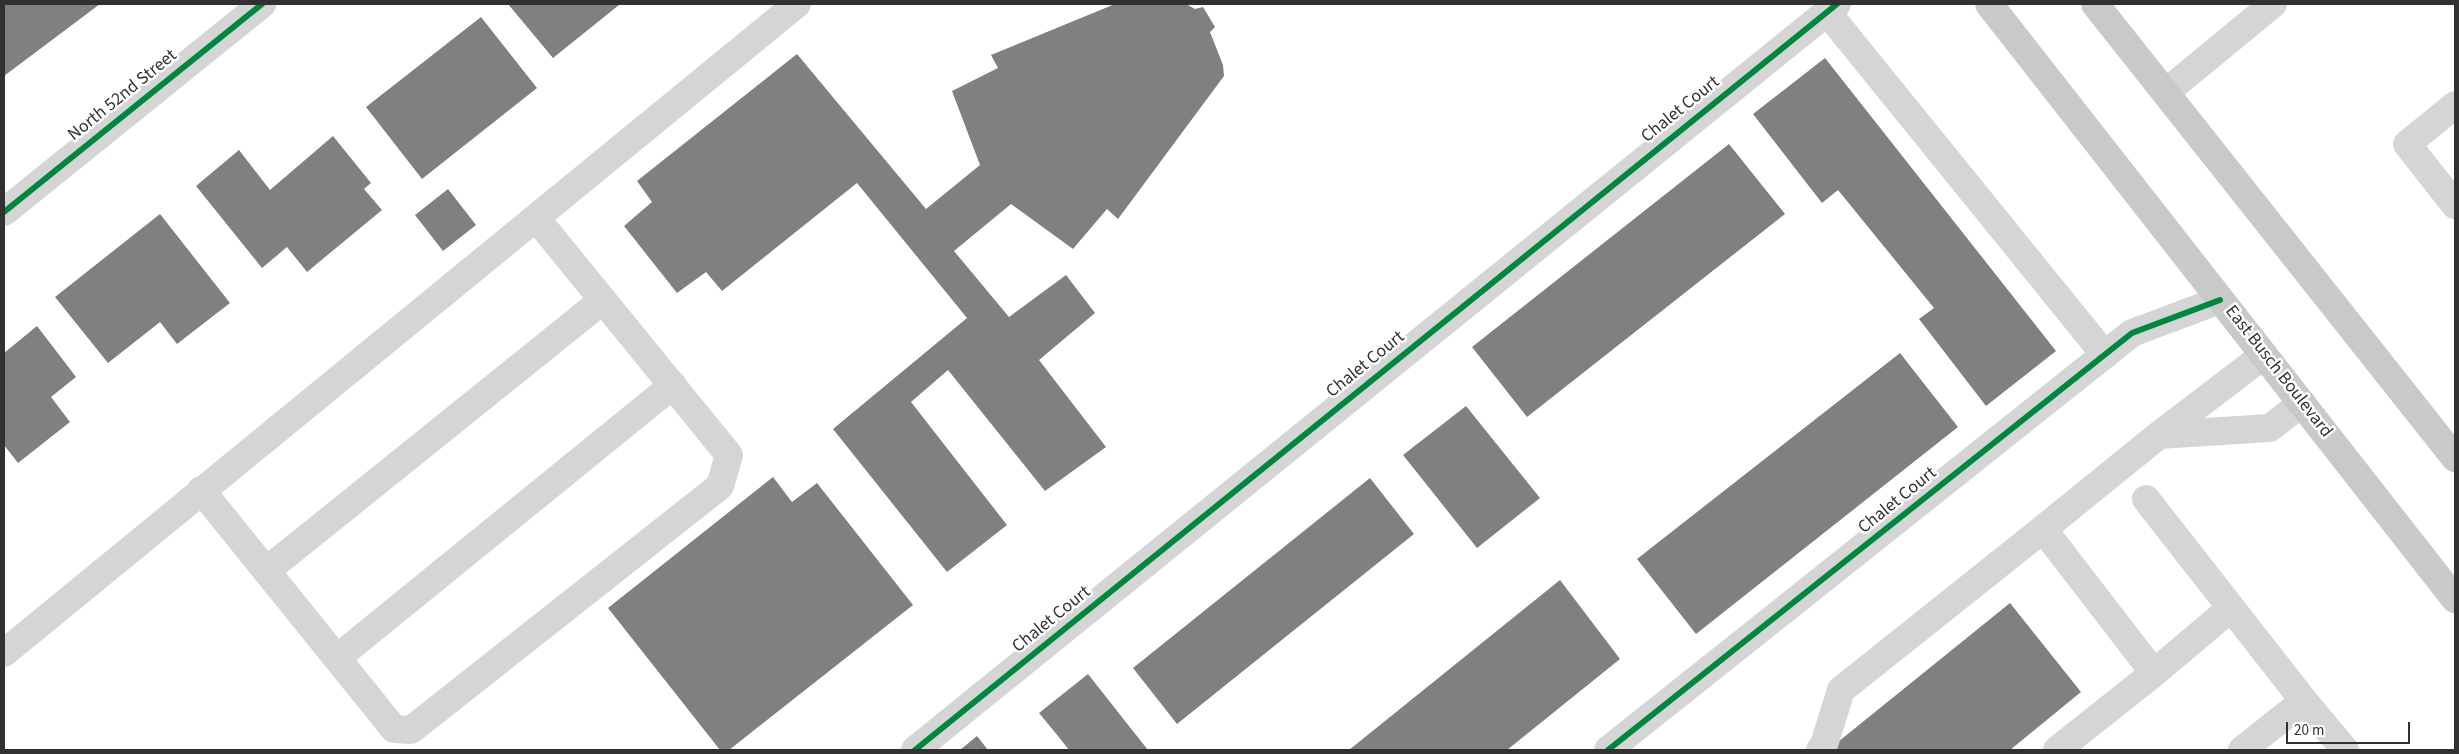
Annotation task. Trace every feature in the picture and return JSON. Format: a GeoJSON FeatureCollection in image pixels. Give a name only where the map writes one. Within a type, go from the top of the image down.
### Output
{"type":"FeatureCollection","features":[{"type":"Feature","properties":{"kind":"main road","name":"East Busch Boulevard"},"geometry":{"type":"LineString","coordinates":[[1989,4],[2455,599]]}},
{"type":"Feature","properties":{"kind":"main road"},"geometry":{"type":"LineString","coordinates":[[2101,6],[2166,92],[2455,458]]}},
{"type":"Feature","properties":{"kind":"street","name":"North 52nd Street"},"geometry":{"type":"LineString","coordinates":[[4,212],[262,4]]}},
{"type":"Feature","properties":{"kind":"street"},"geometry":{"type":"LineString","coordinates":[[4,653],[797,4]]}},
{"type":"Feature","properties":{"kind":"street"},"geometry":{"type":"LineString","coordinates":[[2166,92],[2273,4]]}},
{"type":"Feature","properties":{"kind":"street"},"geometry":{"type":"LineString","coordinates":[[1832,8],[2105,355]]}},
{"type":"Feature","properties":{"kind":"street","name":"Chalet Court"},"geometry":{"type":"LineString","coordinates":[[915,750],[1832,8]]}},
{"type":"Feature","properties":{"kind":"street"},"geometry":{"type":"LineString","coordinates":[[2455,105],[2407,144],[2455,205]]}},
{"type":"Feature","properties":{"kind":"street"},"geometry":{"type":"LineString","coordinates":[[202,490],[394,729],[412,730],[720,486],[729,456],[536,218]]}},
{"type":"Feature","properties":{"kind":"street"},"geometry":{"type":"LineString","coordinates":[[266,571],[603,300]]}},
{"type":"Feature","properties":{"kind":"street","name":"Chalet Court"},"geometry":{"type":"LineString","coordinates":[[1608,750],[2132,333],[2220,300]]}},
{"type":"Feature","properties":{"kind":"street"},"geometry":{"type":"LineString","coordinates":[[1820,750],[1824,748],[1841,690],[2159,435],[2264,355]]}},
{"type":"Feature","properties":{"kind":"street"},"geometry":{"type":"LineString","coordinates":[[337,658],[673,385]]}},
{"type":"Feature","properties":{"kind":"street"},"geometry":{"type":"LineString","coordinates":[[2159,435],[2270,428],[2302,403]]}},
{"type":"Feature","properties":{"kind":"street"},"geometry":{"type":"LineString","coordinates":[[2146,499],[2304,701],[2345,750]]}},
{"type":"Feature","properties":{"kind":"street"},"geometry":{"type":"LineString","coordinates":[[2044,529],[2154,673]]}},
{"type":"Feature","properties":{"kind":"street"},"geometry":{"type":"LineString","coordinates":[[2057,750],[2232,608]]}},
{"type":"Feature","properties":{"kind":"street"},"geometry":{"type":"LineString","coordinates":[[2242,750],[2304,701]]}},
{"type":"Feature","properties":{"kind":"building"},"geometry":{"type":"Polygon","coordinates":[[[4,4],[100,4],[4,76],[4,4]]]}},
{"type":"Feature","properties":{"kind":"building"},"geometry":{"type":"Polygon","coordinates":[[[508,4],[617,4],[619,5],[553,58],[508,4]]]}},
{"type":"Feature","properties":{"kind":"building"},"geometry":{"type":"Polygon","coordinates":[[[1115,4],[1186,4],[1195,9],[1203,7],[1215,27],[1210,32],[1223,65],[1224,76],[1118,219],[1107,209],[1073,249],[1011,204],[954,251],[1009,317],[1066,275],[1095,313],[1039,360],[1106,447],[1045,491],[948,370],[911,402],[1007,525],[947,572],[833,429],[967,318],[857,183],[722,291],[706,272],[677,293],[624,226],[652,202],[637,181],[797,54],[926,209],[980,165],[952,91],[998,68],[991,55],[1115,4]]]}},
{"type":"Feature","properties":{"kind":"building"},"geometry":{"type":"Polygon","coordinates":[[[481,17],[537,88],[422,179],[366,107],[481,17]]]}},
{"type":"Feature","properties":{"kind":"building"},"geometry":{"type":"Polygon","coordinates":[[[1825,58],[2056,351],[1986,406],[1919,319],[1934,308],[1838,190],[1822,203],[1753,114],[1825,58]]]}},
{"type":"Feature","properties":{"kind":"building"},"geometry":{"type":"Polygon","coordinates":[[[333,136],[371,183],[364,189],[382,210],[307,272],[287,247],[262,268],[196,186],[239,150],[270,190],[333,136]]]}},
{"type":"Feature","properties":{"kind":"building"},"geometry":{"type":"Polygon","coordinates":[[[1729,144],[1785,214],[1527,417],[1472,347],[1729,144]]]}},
{"type":"Feature","properties":{"kind":"building"},"geometry":{"type":"Polygon","coordinates":[[[448,189],[476,225],[443,251],[415,215],[448,189]]]}},
{"type":"Feature","properties":{"kind":"building"},"geometry":{"type":"Polygon","coordinates":[[[160,214],[230,303],[177,344],[160,322],[108,363],[55,297],[160,214]]]}},
{"type":"Feature","properties":{"kind":"building"},"geometry":{"type":"Polygon","coordinates":[[[37,326],[76,377],[51,397],[70,422],[18,463],[4,445],[4,353],[37,326]]]}},
{"type":"Feature","properties":{"kind":"building"},"geometry":{"type":"Polygon","coordinates":[[[1900,353],[1958,427],[1696,634],[1637,559],[1900,353]]]}},
{"type":"Feature","properties":{"kind":"building"},"geometry":{"type":"Polygon","coordinates":[[[1466,406],[1540,498],[1477,548],[1403,455],[1466,406]]]}},
{"type":"Feature","properties":{"kind":"building"},"geometry":{"type":"Polygon","coordinates":[[[773,477],[792,502],[817,483],[913,605],[729,750],[720,750],[608,608],[773,477]]]}},
{"type":"Feature","properties":{"kind":"building"},"geometry":{"type":"Polygon","coordinates":[[[1370,478],[1414,534],[1177,724],[1133,668],[1370,478]]]}},
{"type":"Feature","properties":{"kind":"building"},"geometry":{"type":"Polygon","coordinates":[[[1560,580],[1620,659],[1507,750],[1349,750],[1560,580]]]}},
{"type":"Feature","properties":{"kind":"building"},"geometry":{"type":"Polygon","coordinates":[[[2010,603],[2081,692],[2010,750],[1828,750],[2010,603]]]}},
{"type":"Feature","properties":{"kind":"building"},"geometry":{"type":"Polygon","coordinates":[[[1088,674],[1148,750],[1069,750],[1039,713],[1088,674]]]}},
{"type":"Feature","properties":{"kind":"building"},"geometry":{"type":"Polygon","coordinates":[[[977,736],[988,750],[960,750],[977,736]]]}},
{"type":"Feature","properties":{"kind":"cycle path"},"geometry":{"type":"LineString","coordinates":[[4,212],[262,4]]}},
{"type":"Feature","properties":{"kind":"cycle path"},"geometry":{"type":"LineString","coordinates":[[915,750],[1837,4]]}},
{"type":"Feature","properties":{"kind":"cycle path"},"geometry":{"type":"LineString","coordinates":[[1608,750],[2132,333],[2220,300]]}}]}
